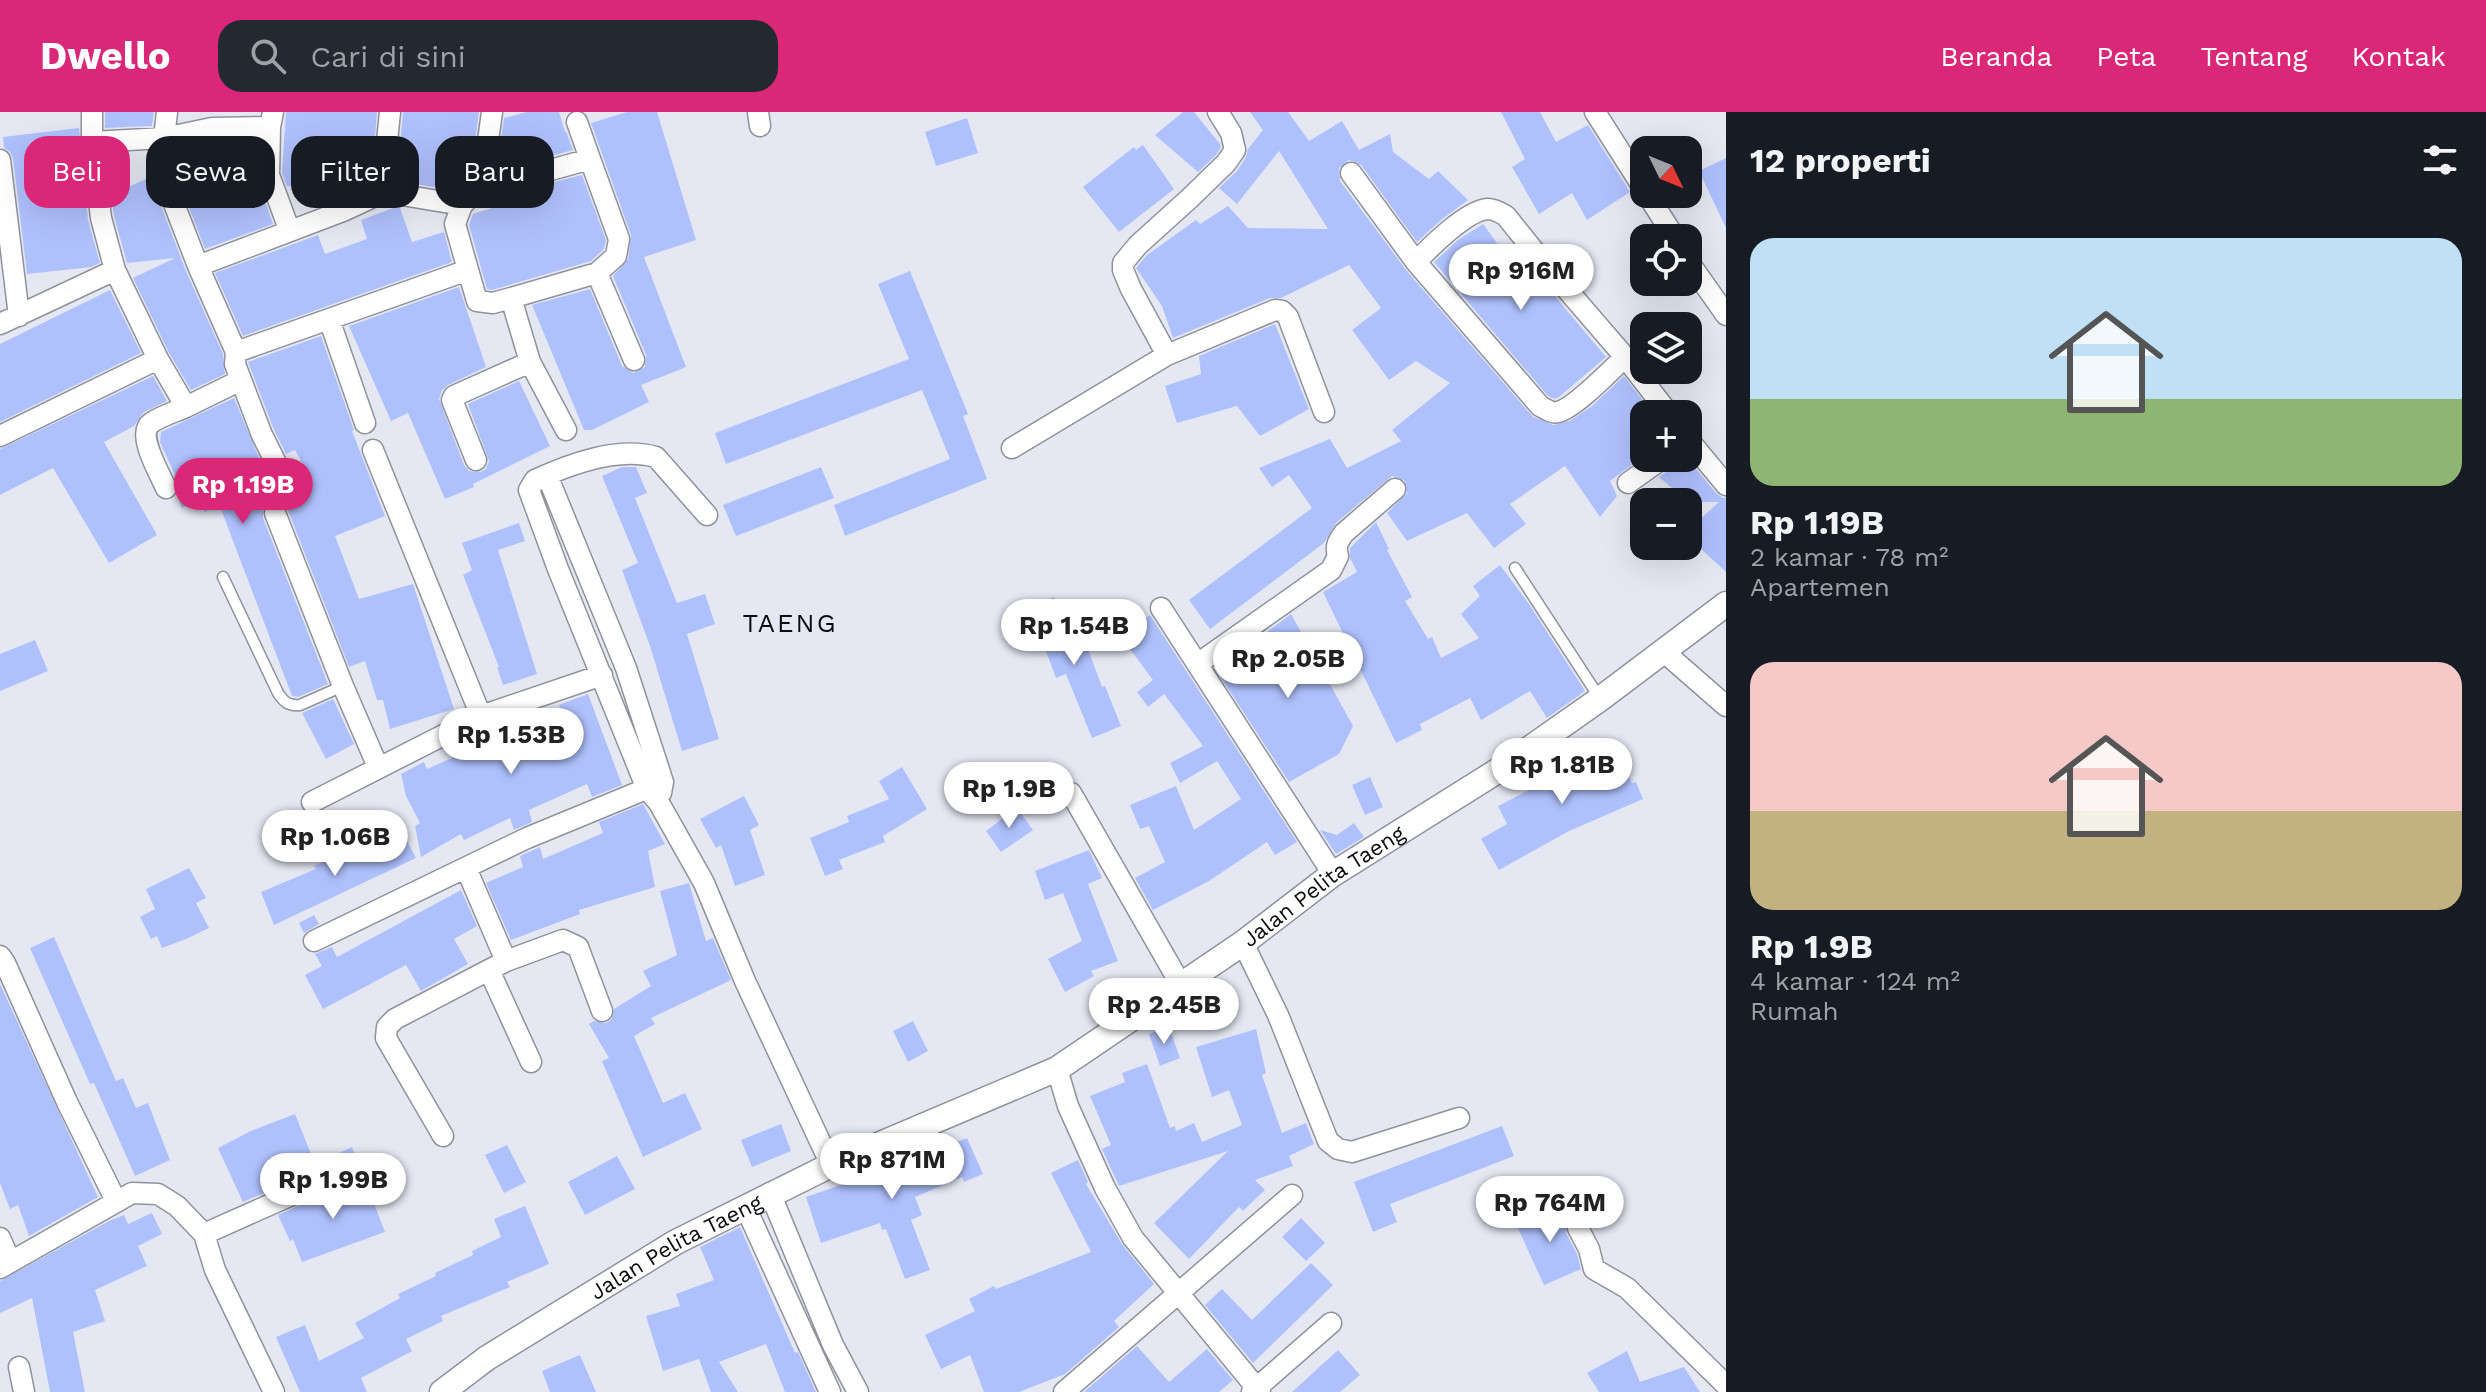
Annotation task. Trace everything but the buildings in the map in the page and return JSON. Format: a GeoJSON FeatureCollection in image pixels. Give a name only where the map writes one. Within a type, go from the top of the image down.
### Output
{"type":"FeatureCollection","features":[{"type":"Feature","properties":{"kind":"street"},"geometry":{"type":"LineString","coordinates":[[92,112],[92,136]]}},
{"type":"Feature","properties":{"kind":"street"},"geometry":{"type":"LineString","coordinates":[[164,136],[167,112]]}},
{"type":"Feature","properties":{"kind":"street"},"geometry":{"type":"LineString","coordinates":[[388,136],[390,112]]}},
{"type":"Feature","properties":{"kind":"street"},"geometry":{"type":"LineString","coordinates":[[489,136],[492,112]]}},
{"type":"Feature","properties":{"kind":"street"},"geometry":{"type":"LineString","coordinates":[[1167,355],[1131,289],[1123,263],[1138,245],[1226,163],[1235,150],[1231,133],[1218,112]]}},
{"type":"Feature","properties":{"kind":"street"},"geometry":{"type":"LineString","coordinates":[[1595,112],[1630,167]]}},
{"type":"Feature","properties":{"kind":"street"},"geometry":{"type":"LineString","coordinates":[[174,136],[271,119],[269,175],[289,229]]}},
{"type":"Feature","properties":{"kind":"street"},"geometry":{"type":"LineString","coordinates":[[461,208],[455,224],[477,301],[493,303],[597,273],[614,259],[620,242],[577,122]]}},
{"type":"Feature","properties":{"kind":"street"},"geometry":{"type":"LineString","coordinates":[[554,169],[590,159]]}},
{"type":"Feature","properties":{"kind":"street"},"geometry":{"type":"LineString","coordinates":[[0,160],[10,320],[115,270]]}},
{"type":"Feature","properties":{"kind":"street"},"geometry":{"type":"LineString","coordinates":[[1351,173],[1416,262],[1531,398],[1549,412],[1559,412],[1576,401],[1625,357]]}},
{"type":"Feature","properties":{"kind":"street"},"geometry":{"type":"LineString","coordinates":[[100,208],[115,270],[158,359],[186,407]]}},
{"type":"Feature","properties":{"kind":"street"},"geometry":{"type":"LineString","coordinates":[[176,208],[236,352],[235,364],[275,461],[277,475],[272,505],[378,767]]}},
{"type":"Feature","properties":{"kind":"street"},"geometry":{"type":"LineString","coordinates":[[198,266],[349,208]]}},
{"type":"Feature","properties":{"kind":"street"},"geometry":{"type":"LineString","coordinates":[[1416,262],[1440,238],[1476,213],[1486,209],[1500,212],[1658,400]]}},
{"type":"Feature","properties":{"kind":"street"},"geometry":{"type":"LineString","coordinates":[[236,352],[468,270]]}},
{"type":"Feature","properties":{"kind":"street"},"geometry":{"type":"LineString","coordinates":[[597,273],[634,360]]}},
{"type":"Feature","properties":{"kind":"street"},"geometry":{"type":"LineString","coordinates":[[1702,281],[1726,315]]}},
{"type":"Feature","properties":{"kind":"street"},"geometry":{"type":"LineString","coordinates":[[511,298],[530,362],[566,430]]}},
{"type":"Feature","properties":{"kind":"street"},"geometry":{"type":"LineString","coordinates":[[1012,448],[1167,355],[1275,310],[1282,311],[1288,317],[1324,412]]}},
{"type":"Feature","properties":{"kind":"street"},"geometry":{"type":"LineString","coordinates":[[329,319],[365,423]]}},
{"type":"Feature","properties":{"kind":"street"},"geometry":{"type":"LineString","coordinates":[[0,436],[158,359]]}},
{"type":"Feature","properties":{"kind":"street"},"geometry":{"type":"LineString","coordinates":[[476,460],[452,400],[454,396],[530,362]]}},
{"type":"Feature","properties":{"kind":"street"},"geometry":{"type":"LineString","coordinates":[[166,488],[146,441],[146,432],[151,423],[241,380]]}},
{"type":"Feature","properties":{"kind":"street"},"geometry":{"type":"LineString","coordinates":[[373,450],[481,716]]}},
{"type":"Feature","properties":{"kind":"street"},"geometry":{"type":"LineString","coordinates":[[707,515],[656,457],[645,454],[630,452],[604,456],[547,475],[530,485],[530,495],[602,675],[656,791],[704,883],[745,981],[831,1165]]}},
{"type":"Feature","properties":{"kind":"street"},"geometry":{"type":"LineString","coordinates":[[1702,456],[1726,485]]}},
{"type":"Feature","properties":{"kind":"street"},"geometry":{"type":"LineString","coordinates":[[1628,483],[1643,472]]}},
{"type":"Feature","properties":{"kind":"street"},"geometry":{"type":"LineString","coordinates":[[547,475],[626,668],[656,791]]}},
{"type":"Feature","properties":{"kind":"street"},"geometry":{"type":"LineString","coordinates":[[1199,663],[1331,570],[1344,533],[1395,489]]}},
{"type":"Feature","properties":{"kind":"street","name":"Jalan Pelita Taeng"},"geometry":{"type":"LineString","coordinates":[[442,1392],[487,1358],[676,1242],[831,1165],[1057,1069],[1243,943],[1333,874],[1502,768],[1726,604]]}},
{"type":"Feature","properties":{"kind":"street"},"geometry":{"type":"LineString","coordinates":[[1161,608],[1333,874]]}},
{"type":"Feature","properties":{"kind":"street"},"geometry":{"type":"LineString","coordinates":[[586,635],[610,628]]}},
{"type":"Feature","properties":{"kind":"street"},"geometry":{"type":"LineString","coordinates":[[1663,651],[1726,706]]}},
{"type":"Feature","properties":{"kind":"street"},"geometry":{"type":"LineString","coordinates":[[312,802],[481,716],[602,675]]}},
{"type":"Feature","properties":{"kind":"street"},"geometry":{"type":"LineString","coordinates":[[314,941],[527,838],[656,791]]}},
{"type":"Feature","properties":{"kind":"street"},"geometry":{"type":"LineString","coordinates":[[1071,793],[1181,985]]}},
{"type":"Feature","properties":{"kind":"street"},"geometry":{"type":"LineString","coordinates":[[466,868],[531,1062]]}},
{"type":"Feature","properties":{"kind":"street"},"geometry":{"type":"LineString","coordinates":[[443,1136],[386,1038],[387,1027],[395,1019],[498,966],[563,940],[578,947],[602,1011]]}},
{"type":"Feature","properties":{"kind":"street"},"geometry":{"type":"LineString","coordinates":[[1243,943],[1278,1015],[1328,1141],[1338,1149],[1352,1152],[1459,1118]]}},
{"type":"Feature","properties":{"kind":"street"},"geometry":{"type":"LineString","coordinates":[[0,956],[116,1201]]}},
{"type":"Feature","properties":{"kind":"street"},"geometry":{"type":"LineString","coordinates":[[1057,1069],[1068,1106],[1105,1188],[1133,1238],[1256,1391],[1331,1323]]}},
{"type":"Feature","properties":{"kind":"street"},"geometry":{"type":"LineString","coordinates":[[204,1234],[350,1169]]}},
{"type":"Feature","properties":{"kind":"street"},"geometry":{"type":"LineString","coordinates":[[0,1238],[5,1265],[132,1193],[158,1194],[177,1206],[204,1234],[215,1270],[274,1392]]}},
{"type":"Feature","properties":{"kind":"street"},"geometry":{"type":"LineString","coordinates":[[770,1193],[833,1345],[858,1392]]}},
{"type":"Feature","properties":{"kind":"street"},"geometry":{"type":"LineString","coordinates":[[1064,1392],[1292,1195]]}},
{"type":"Feature","properties":{"kind":"street"},"geometry":{"type":"LineString","coordinates":[[745,1206],[830,1392]]}},
{"type":"Feature","properties":{"kind":"street"},"geometry":{"type":"LineString","coordinates":[[1578,1228],[1589,1249],[1594,1269],[1627,1288],[1726,1386],[1718,1392]]}},
{"type":"Feature","properties":{"kind":"street"},"geometry":{"type":"LineString","coordinates":[[19,1367],[24,1392]]}},
{"type":"Feature","properties":{"kind":"lane"},"geometry":{"type":"LineString","coordinates":[[1515,568],[1600,699]]}},
{"type":"Feature","properties":{"kind":"lane"},"geometry":{"type":"LineString","coordinates":[[223,577],[284,702],[300,705],[343,686]]}},
{"type":"Feature","properties":{"kind":"district","name":"TAENG"},"geometry":{"type":"Point","coordinates":[790,623]}}]}
